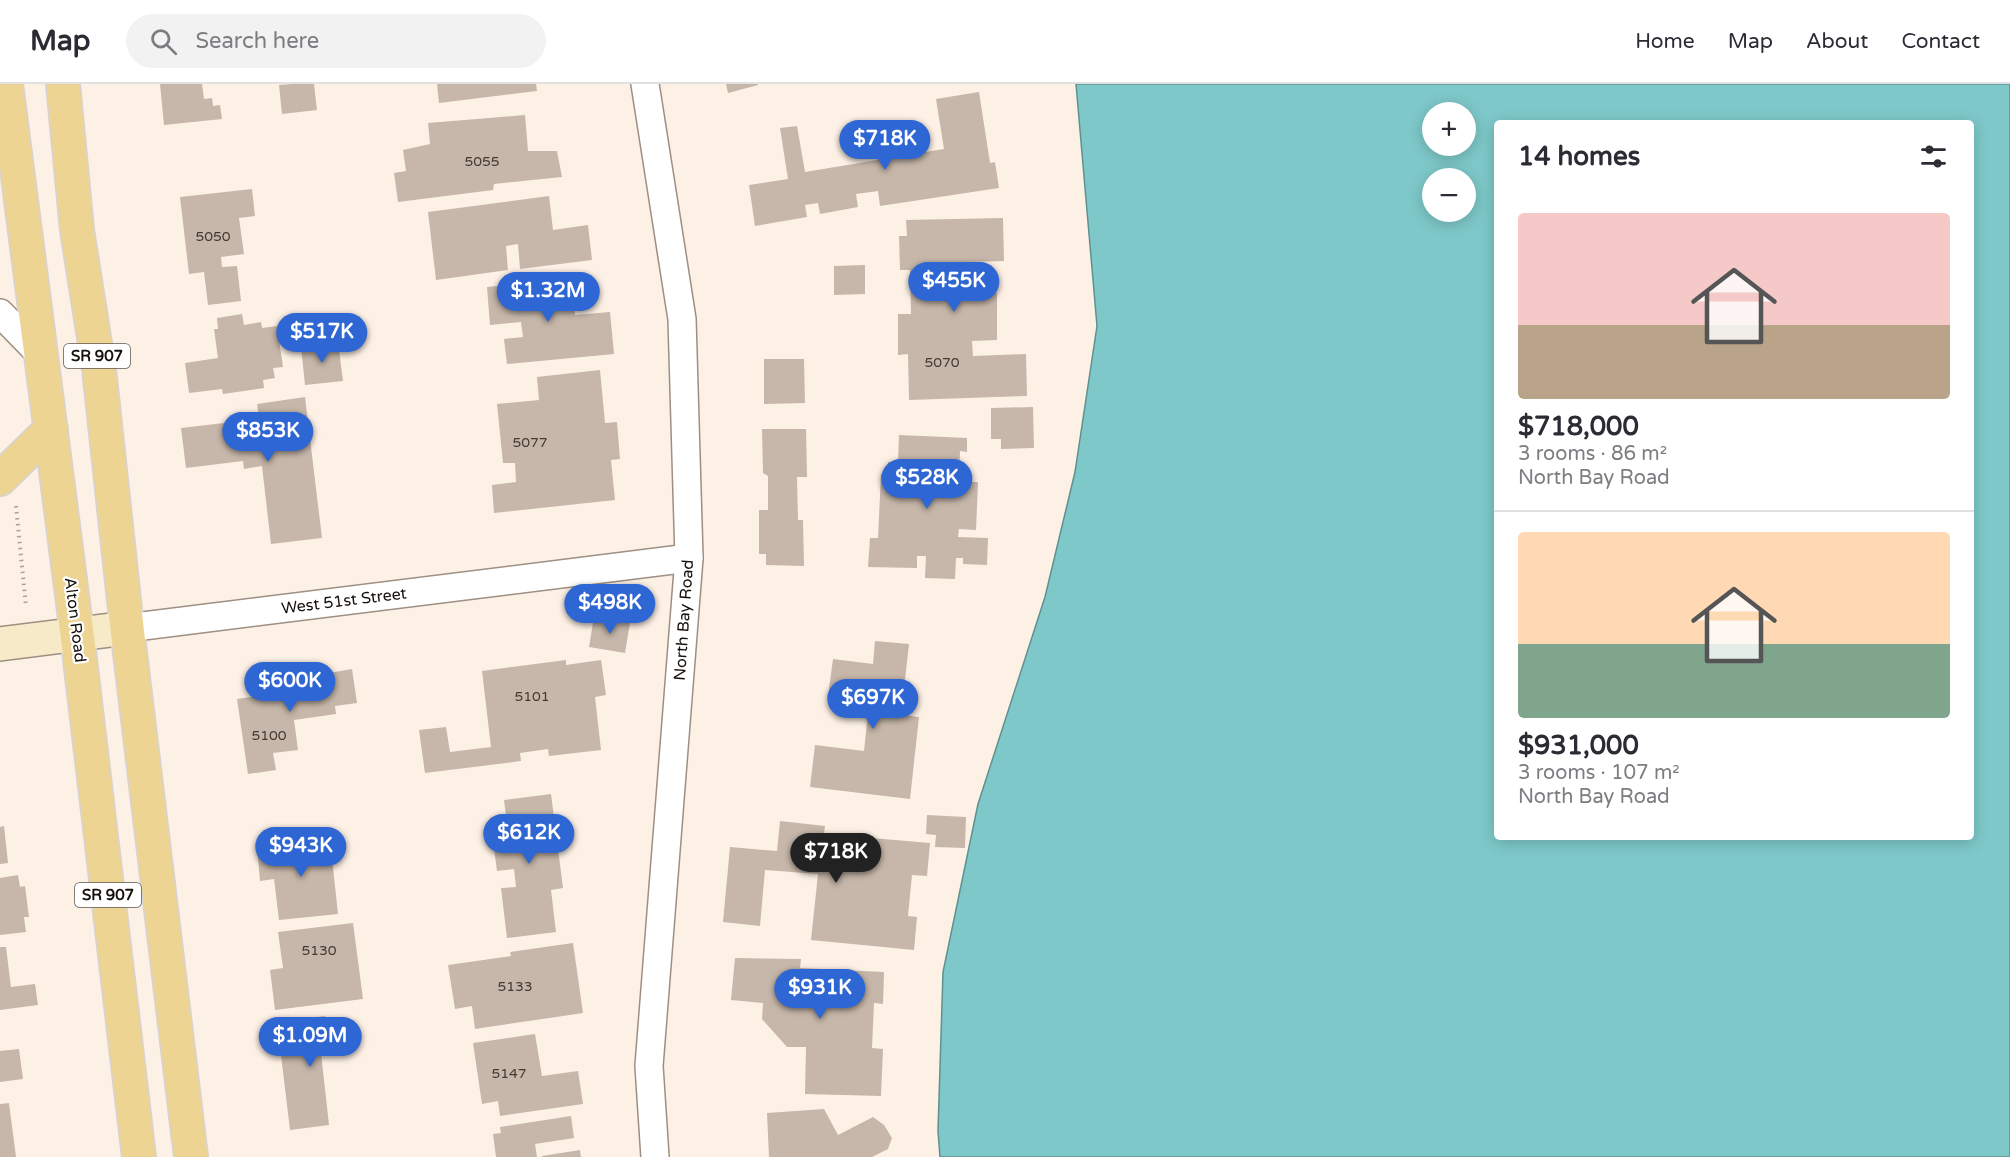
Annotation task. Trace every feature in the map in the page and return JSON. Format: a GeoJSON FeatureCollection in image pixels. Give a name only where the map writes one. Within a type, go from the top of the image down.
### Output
{"type":"FeatureCollection","features":[{"type":"Feature","properties":{"kind":"main road","name":"Alton Road"},"geometry":{"type":"LineString","coordinates":[[6,84],[77,634],[139,1157]]}},
{"type":"Feature","properties":{"kind":"main road","name":"SR 907"},"geometry":{"type":"LineString","coordinates":[[63,84],[76,230],[99,369],[127,628],[191,1157]]}},
{"type":"Feature","properties":{"kind":"main road"},"geometry":{"type":"LineString","coordinates":[[8,489],[51,429]]}},
{"type":"Feature","properties":{"kind":"street","name":"North Bay Road"},"geometry":{"type":"LineString","coordinates":[[645,84],[682,319],[689,558],[649,1066],[656,1157]]}},
{"type":"Feature","properties":{"kind":"street"},"geometry":{"type":"LineString","coordinates":[[0,313],[42,356]]}},
{"type":"Feature","properties":{"kind":"street","name":"West 51st Street"},"geometry":{"type":"LineString","coordinates":[[0,644],[689,558]]}},
{"type":"Feature","properties":{"kind":"path"},"geometry":{"type":"LineString","coordinates":[[8,489],[26,607]]}},
{"type":"Feature","properties":{"kind":"water"},"geometry":{"type":"Polygon","coordinates":[[[1076,84],[2010,84],[2010,1157],[940,1157],[938,1131],[943,972],[978,804],[1045,597],[1075,472],[1097,326],[1076,84]]]}},
{"type":"Feature","properties":{"kind":"building"},"geometry":{"type":"Polygon","coordinates":[[[160,84],[202,84],[204,99],[212,98],[213,106],[220,105],[222,119],[164,125],[160,84]]]}},
{"type":"Feature","properties":{"kind":"building"},"geometry":{"type":"Polygon","coordinates":[[[314,84],[317,110],[282,114],[279,85],[314,84]]]}},
{"type":"Feature","properties":{"kind":"building"},"geometry":{"type":"Polygon","coordinates":[[[437,84],[536,84],[537,91],[439,103],[437,84]]]}},
{"type":"Feature","properties":{"kind":"building"},"geometry":{"type":"Polygon","coordinates":[[[726,84],[758,84],[758,85],[728,93],[726,84]]]}},
{"type":"Feature","properties":{"kind":"building"},"geometry":{"type":"Polygon","coordinates":[[[979,92],[990,163],[995,162],[999,188],[880,206],[878,191],[856,194],[858,207],[820,214],[818,203],[805,205],[807,217],[755,226],[749,185],[788,179],[780,128],[797,126],[805,172],[944,149],[936,99],[979,92]]]}},
{"type":"Feature","properties":{"kind":"building"},"geometry":{"type":"Polygon","coordinates":[[[525,115],[528,151],[557,151],[562,177],[494,184],[493,190],[398,202],[394,173],[406,171],[403,150],[430,144],[428,123],[525,115]]]}},
{"type":"Feature","properties":{"kind":"building"},"geometry":{"type":"Polygon","coordinates":[[[252,189],[255,216],[239,218],[244,254],[221,257],[222,267],[237,266],[241,301],[208,305],[204,272],[189,274],[180,197],[252,189]]]}},
{"type":"Feature","properties":{"kind":"building"},"geometry":{"type":"Polygon","coordinates":[[[549,196],[553,230],[588,225],[592,260],[520,269],[518,244],[506,246],[508,270],[436,280],[428,212],[549,196]]]}},
{"type":"Feature","properties":{"kind":"building"},"geometry":{"type":"Polygon","coordinates":[[[1003,218],[1004,261],[969,262],[970,293],[997,293],[997,340],[972,341],[973,356],[1026,354],[1027,396],[909,400],[908,354],[898,355],[898,314],[911,314],[910,270],[900,270],[899,236],[907,236],[906,220],[1003,218]]]}},
{"type":"Feature","properties":{"kind":"building"},"geometry":{"type":"Polygon","coordinates":[[[865,265],[865,294],[834,295],[834,266],[865,265]]]}},
{"type":"Feature","properties":{"kind":"building"},"geometry":{"type":"Polygon","coordinates":[[[572,279],[575,315],[610,312],[614,354],[507,364],[504,339],[523,337],[521,322],[490,325],[487,287],[572,279]]]}},
{"type":"Feature","properties":{"kind":"building"},"geometry":{"type":"Polygon","coordinates":[[[242,314],[244,325],[261,322],[262,328],[277,326],[283,367],[273,368],[275,378],[263,380],[264,388],[223,394],[222,389],[189,393],[185,363],[218,358],[214,329],[218,329],[217,318],[242,314]]]}},
{"type":"Feature","properties":{"kind":"building"},"geometry":{"type":"Polygon","coordinates":[[[338,342],[343,381],[305,385],[301,347],[338,342]]]}},
{"type":"Feature","properties":{"kind":"building"},"geometry":{"type":"Polygon","coordinates":[[[764,359],[804,359],[805,403],[764,404],[764,359]]]}},
{"type":"Feature","properties":{"kind":"building"},"geometry":{"type":"Polygon","coordinates":[[[600,370],[605,423],[617,422],[620,459],[611,460],[615,500],[494,513],[492,485],[516,482],[515,463],[503,463],[497,404],[539,400],[537,377],[600,370]]]}},
{"type":"Feature","properties":{"kind":"building"},"geometry":{"type":"Polygon","coordinates":[[[305,397],[322,538],[271,544],[262,466],[244,469],[243,461],[186,468],[181,428],[259,419],[257,404],[305,397]]]}},
{"type":"Feature","properties":{"kind":"building"},"geometry":{"type":"Polygon","coordinates":[[[1033,407],[1034,448],[1001,449],[1001,439],[991,439],[991,408],[1033,407]]]}},
{"type":"Feature","properties":{"kind":"building"},"geometry":{"type":"Polygon","coordinates":[[[762,429],[806,429],[807,477],[797,477],[798,520],[803,520],[804,566],[766,565],[766,554],[759,554],[759,510],[768,510],[768,476],[763,473],[762,429]]]}},
{"type":"Feature","properties":{"kind":"building"},"geometry":{"type":"Polygon","coordinates":[[[899,435],[967,438],[967,452],[960,451],[959,482],[978,482],[976,530],[959,529],[958,537],[988,538],[987,565],[963,564],[963,558],[956,558],[955,579],[925,578],[926,556],[917,556],[917,568],[868,567],[870,538],[878,538],[881,474],[887,474],[888,462],[898,462],[899,435]]]}},
{"type":"Feature","properties":{"kind":"building"},"geometry":{"type":"Polygon","coordinates":[[[594,617],[630,623],[625,653],[589,647],[594,617]]]}},
{"type":"Feature","properties":{"kind":"building"},"geometry":{"type":"Polygon","coordinates":[[[875,641],[909,644],[901,715],[919,717],[910,799],[810,787],[815,745],[864,751],[870,694],[829,689],[833,659],[873,664],[875,641]]]}},
{"type":"Feature","properties":{"kind":"building"},"geometry":{"type":"Polygon","coordinates":[[[566,660],[566,665],[601,660],[606,695],[595,697],[601,750],[549,756],[548,749],[520,753],[521,761],[425,773],[419,730],[446,727],[450,752],[491,747],[482,671],[566,660]]]}},
{"type":"Feature","properties":{"kind":"building"},"geometry":{"type":"Polygon","coordinates":[[[328,667],[329,673],[352,669],[357,703],[335,706],[336,714],[294,720],[298,750],[273,753],[276,770],[248,774],[237,699],[278,693],[276,681],[303,677],[301,671],[328,667]]]}},
{"type":"Feature","properties":{"kind":"building"},"geometry":{"type":"Polygon","coordinates":[[[551,794],[563,888],[551,890],[556,932],[507,938],[501,888],[516,887],[514,869],[497,871],[491,826],[507,824],[504,800],[551,794]]]}},
{"type":"Feature","properties":{"kind":"building"},"geometry":{"type":"Polygon","coordinates":[[[927,815],[966,817],[965,848],[935,847],[936,835],[926,834],[927,815]]]}},
{"type":"Feature","properties":{"kind":"building"},"geometry":{"type":"Polygon","coordinates":[[[780,821],[825,826],[824,834],[930,843],[927,876],[912,875],[908,916],[917,917],[914,950],[811,940],[818,874],[765,870],[760,926],[723,922],[730,847],[777,851],[780,821]]]}},
{"type":"Feature","properties":{"kind":"building"},"geometry":{"type":"Polygon","coordinates":[[[4,826],[8,863],[0,864],[0,827],[4,826]]]}},
{"type":"Feature","properties":{"kind":"building"},"geometry":{"type":"Polygon","coordinates":[[[330,840],[338,914],[279,920],[274,879],[260,881],[257,847],[330,840]]]}},
{"type":"Feature","properties":{"kind":"building"},"geometry":{"type":"Polygon","coordinates":[[[18,875],[20,887],[25,886],[29,917],[24,917],[26,932],[0,935],[0,878],[18,875]]]}},
{"type":"Feature","properties":{"kind":"building"},"geometry":{"type":"Polygon","coordinates":[[[353,923],[363,999],[275,1010],[270,970],[283,968],[278,932],[353,923]]]}},
{"type":"Feature","properties":{"kind":"building"},"geometry":{"type":"Polygon","coordinates":[[[573,943],[583,1013],[475,1029],[472,1006],[455,1009],[448,965],[511,956],[510,952],[573,943]]]}},
{"type":"Feature","properties":{"kind":"building"},"geometry":{"type":"Polygon","coordinates":[[[0,947],[6,947],[11,987],[35,984],[38,1005],[0,1010],[0,947]]]}},
{"type":"Feature","properties":{"kind":"building"},"geometry":{"type":"Polygon","coordinates":[[[735,958],[801,959],[800,968],[884,972],[883,1004],[874,1003],[872,1048],[883,1049],[881,1096],[805,1094],[806,1047],[787,1047],[762,1019],[763,1003],[731,1000],[735,958]]]}},
{"type":"Feature","properties":{"kind":"building"},"geometry":{"type":"Polygon","coordinates":[[[325,1016],[325,1020],[347,1018],[351,1047],[321,1053],[329,1125],[290,1130],[281,1055],[291,1054],[287,1021],[325,1016]]]}},
{"type":"Feature","properties":{"kind":"building"},"geometry":{"type":"Polygon","coordinates":[[[535,1034],[542,1076],[578,1071],[583,1104],[500,1116],[498,1101],[482,1104],[473,1043],[535,1034]]]}},
{"type":"Feature","properties":{"kind":"building"},"geometry":{"type":"Polygon","coordinates":[[[19,1049],[23,1079],[0,1082],[0,1051],[19,1049]]]}},
{"type":"Feature","properties":{"kind":"building"},"geometry":{"type":"Polygon","coordinates":[[[9,1103],[16,1157],[0,1157],[0,1104],[9,1103]]]}},
{"type":"Feature","properties":{"kind":"building"},"geometry":{"type":"Polygon","coordinates":[[[824,1109],[838,1135],[873,1117],[884,1125],[892,1138],[888,1149],[872,1157],[769,1157],[767,1113],[824,1109]]]}},
{"type":"Feature","properties":{"kind":"building"},"geometry":{"type":"Polygon","coordinates":[[[571,1116],[574,1138],[535,1144],[537,1157],[496,1157],[493,1134],[501,1133],[500,1127],[571,1116]]]}},
{"type":"Feature","properties":{"kind":"building"},"geometry":{"type":"Polygon","coordinates":[[[580,1150],[581,1157],[542,1157],[542,1156],[580,1150]]]}}]}
